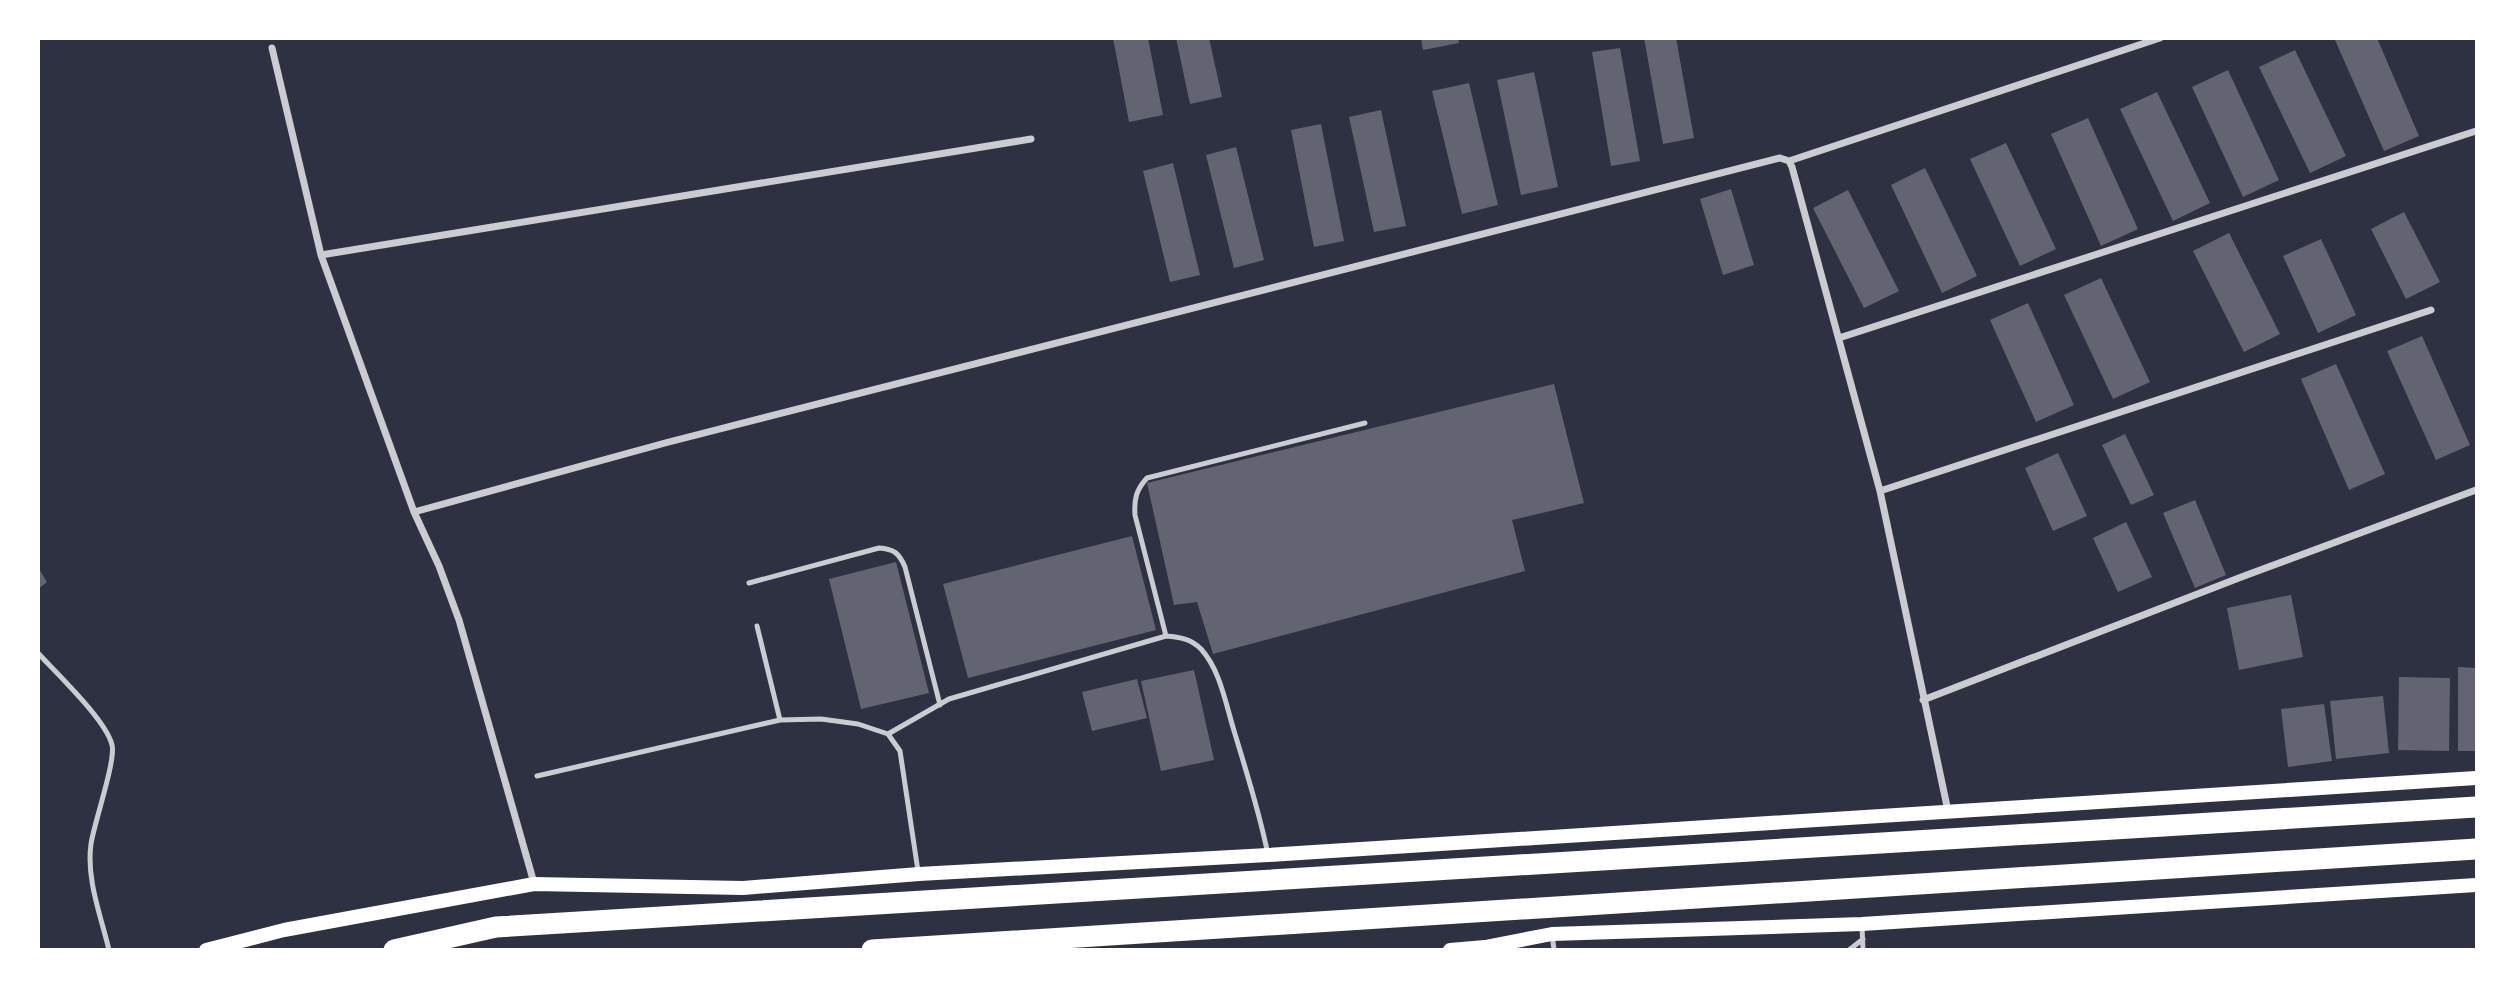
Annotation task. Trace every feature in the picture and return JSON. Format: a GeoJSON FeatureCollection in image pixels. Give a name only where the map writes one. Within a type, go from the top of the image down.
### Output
{"type":"FeatureCollection","features":[{"type":"Feature","properties":{"kind":"highway"},"geometry":{"type":"LineString","coordinates":[[394,950],[496,926],[2476,807]]}},
{"type":"Feature","properties":{"kind":"highway"},"geometry":{"type":"LineString","coordinates":[[872,950],[2476,849]]}},
{"type":"Feature","properties":{"kind":"main road"},"geometry":{"type":"LineString","coordinates":[[206,950],[284,930],[534,884],[743,888],[919,874],[1268,855],[2476,778]]}},
{"type":"Feature","properties":{"kind":"main road"},"geometry":{"type":"LineString","coordinates":[[1450,950],[1485,948],[1552,934],[1862,923],[2476,885]]}},
{"type":"Feature","properties":{"kind":"street"},"geometry":{"type":"LineString","coordinates":[[414,512],[665,443],[1780,158],[1789,161],[2160,38]]}},
{"type":"Feature","properties":{"kind":"street"},"geometry":{"type":"LineString","coordinates":[[272,48],[321,255],[414,512],[439,566],[459,620],[534,884]]}},
{"type":"Feature","properties":{"kind":"street"},"geometry":{"type":"LineString","coordinates":[[1839,338],[2476,131]]}},
{"type":"Feature","properties":{"kind":"street"},"geometry":{"type":"LineString","coordinates":[[321,255],[1031,139]]}},
{"type":"Feature","properties":{"kind":"street"},"geometry":{"type":"LineString","coordinates":[[1789,161],[1793,167],[1880,491],[1948,811]]}},
{"type":"Feature","properties":{"kind":"street"},"geometry":{"type":"LineString","coordinates":[[1880,491],[2431,310]]}},
{"type":"Feature","properties":{"kind":"street"},"geometry":{"type":"LineString","coordinates":[[1923,700],[2476,490]]}},
{"type":"Feature","properties":{"kind":"lane"},"geometry":{"type":"LineString","coordinates":[[1166,636],[1135,515],[1134,503],[1138,489],[1147,478],[1365,423]]}},
{"type":"Feature","properties":{"kind":"lane"},"geometry":{"type":"LineString","coordinates":[[749,583],[879,548],[891,548],[900,555],[905,567],[940,705]]}},
{"type":"Feature","properties":{"kind":"lane"},"geometry":{"type":"LineString","coordinates":[[757,626],[780,720]]}},
{"type":"Feature","properties":{"kind":"lane"},"geometry":{"type":"LineString","coordinates":[[888,734],[950,699],[1166,636],[1180,637],[1191,641],[1207,657],[1214,670],[1262,824],[1268,855]]}},
{"type":"Feature","properties":{"kind":"lane"},"geometry":{"type":"LineString","coordinates":[[38,653],[94,717],[112,746],[91,847],[94,892],[109,950]]}},
{"type":"Feature","properties":{"kind":"lane"},"geometry":{"type":"LineString","coordinates":[[537,776],[780,720],[821,719],[866,726],[888,734],[900,751],[911,838],[919,874]]}},
{"type":"Feature","properties":{"kind":"lane"},"geometry":{"type":"LineString","coordinates":[[1862,923],[1863,950]]}},
{"type":"Feature","properties":{"kind":"lane"},"geometry":{"type":"LineString","coordinates":[[1552,934],[1554,950]]}},
{"type":"Feature","properties":{"kind":"lane"},"geometry":{"type":"LineString","coordinates":[[1849,950],[1863,939]]}},
{"type":"Feature","properties":{"kind":"building"},"geometry":{"type":"Polygon","coordinates":[[[1113,38],[1148,38],[1163,115],[1129,122],[1113,38]]]}},
{"type":"Feature","properties":{"kind":"building"},"geometry":{"type":"Polygon","coordinates":[[[1176,38],[1209,38],[1222,97],[1190,104],[1176,38]]]}},
{"type":"Feature","properties":{"kind":"building"},"geometry":{"type":"Polygon","coordinates":[[[1421,38],[1458,38],[1459,43],[1423,50],[1421,38]]]}},
{"type":"Feature","properties":{"kind":"building"},"geometry":{"type":"Polygon","coordinates":[[[1644,38],[1676,38],[1694,138],[1663,144],[1644,38]]]}},
{"type":"Feature","properties":{"kind":"building"},"geometry":{"type":"Polygon","coordinates":[[[2377,38],[2419,136],[2384,151],[2335,40],[2377,38]]]}},
{"type":"Feature","properties":{"kind":"building"},"geometry":{"type":"Polygon","coordinates":[[[1620,48],[1640,161],[1611,166],[1592,52],[1620,48]]]}},
{"type":"Feature","properties":{"kind":"building"},"geometry":{"type":"Polygon","coordinates":[[[2295,50],[2346,156],[2310,173],[2259,67],[2295,50]]]}},
{"type":"Feature","properties":{"kind":"building"},"geometry":{"type":"Polygon","coordinates":[[[2228,70],[2279,180],[2243,197],[2192,87],[2228,70]]]}},
{"type":"Feature","properties":{"kind":"building"},"geometry":{"type":"Polygon","coordinates":[[[1534,72],[1558,187],[1521,195],[1497,80],[1534,72]]]}},
{"type":"Feature","properties":{"kind":"building"},"geometry":{"type":"Polygon","coordinates":[[[1469,83],[1498,205],[1462,214],[1432,91],[1469,83]]]}},
{"type":"Feature","properties":{"kind":"building"},"geometry":{"type":"Polygon","coordinates":[[[2157,92],[2210,203],[2173,221],[2120,109],[2157,92]]]}},
{"type":"Feature","properties":{"kind":"building"},"geometry":{"type":"Polygon","coordinates":[[[1381,110],[1406,226],[1374,232],[1349,117],[1381,110]]]}},
{"type":"Feature","properties":{"kind":"building"},"geometry":{"type":"Polygon","coordinates":[[[2088,118],[2138,229],[2101,246],[2051,134],[2088,118]]]}},
{"type":"Feature","properties":{"kind":"building"},"geometry":{"type":"Polygon","coordinates":[[[1321,124],[1344,241],[1314,247],[1291,130],[1321,124]]]}},
{"type":"Feature","properties":{"kind":"building"},"geometry":{"type":"Polygon","coordinates":[[[2006,143],[2056,249],[2020,266],[1970,159],[2006,143]]]}},
{"type":"Feature","properties":{"kind":"building"},"geometry":{"type":"Polygon","coordinates":[[[1236,147],[1264,260],[1234,268],[1206,155],[1236,147]]]}},
{"type":"Feature","properties":{"kind":"building"},"geometry":{"type":"Polygon","coordinates":[[[1173,163],[1200,275],[1170,282],[1143,171],[1173,163]]]}},
{"type":"Feature","properties":{"kind":"building"},"geometry":{"type":"Polygon","coordinates":[[[1925,168],[1977,276],[1942,293],[1891,185],[1925,168]]]}},
{"type":"Feature","properties":{"kind":"building"},"geometry":{"type":"Polygon","coordinates":[[[1731,189],[1754,265],[1723,275],[1700,199],[1731,189]]]}},
{"type":"Feature","properties":{"kind":"building"},"geometry":{"type":"Polygon","coordinates":[[[1848,190],[1899,291],[1864,308],[1813,208],[1848,190]]]}},
{"type":"Feature","properties":{"kind":"building"},"geometry":{"type":"Polygon","coordinates":[[[2404,212],[2440,282],[2406,299],[2371,229],[2404,212]]]}},
{"type":"Feature","properties":{"kind":"building"},"geometry":{"type":"Polygon","coordinates":[[[2229,233],[2280,334],[2244,352],[2193,251],[2229,233]]]}},
{"type":"Feature","properties":{"kind":"building"},"geometry":{"type":"Polygon","coordinates":[[[2321,239],[2356,315],[2318,333],[2283,256],[2321,239]]]}},
{"type":"Feature","properties":{"kind":"building"},"geometry":{"type":"Polygon","coordinates":[[[2101,278],[2150,382],[2113,399],[2064,295],[2101,278]]]}},
{"type":"Feature","properties":{"kind":"building"},"geometry":{"type":"Polygon","coordinates":[[[2028,303],[2074,405],[2036,422],[1990,320],[2028,303]]]}},
{"type":"Feature","properties":{"kind":"building"},"geometry":{"type":"Polygon","coordinates":[[[2422,336],[2470,445],[2436,460],[2387,351],[2422,336]]]}},
{"type":"Feature","properties":{"kind":"building"},"geometry":{"type":"Polygon","coordinates":[[[2336,364],[2385,474],[2349,490],[2301,379],[2336,364]]]}},
{"type":"Feature","properties":{"kind":"building"},"geometry":{"type":"Polygon","coordinates":[[[1554,384],[1584,503],[1512,520],[1525,571],[1213,654],[1197,602],[1174,605],[1147,483],[1554,384]]]}},
{"type":"Feature","properties":{"kind":"building"},"geometry":{"type":"Polygon","coordinates":[[[2125,434],[2154,495],[2131,505],[2102,445],[2125,434]]]}},
{"type":"Feature","properties":{"kind":"building"},"geometry":{"type":"Polygon","coordinates":[[[2058,453],[2087,516],[2053,531],[2025,468],[2058,453]]]}},
{"type":"Feature","properties":{"kind":"building"},"geometry":{"type":"Polygon","coordinates":[[[2195,500],[2226,575],[2195,588],[2163,513],[2195,500]]]}},
{"type":"Feature","properties":{"kind":"building"},"geometry":{"type":"Polygon","coordinates":[[[2126,522],[2152,577],[2118,592],[2093,538],[2126,522]]]}},
{"type":"Feature","properties":{"kind":"building"},"geometry":{"type":"Polygon","coordinates":[[[1132,536],[1156,630],[968,678],[943,584],[1132,536]]]}},
{"type":"Feature","properties":{"kind":"building"},"geometry":{"type":"Polygon","coordinates":[[[896,562],[929,693],[861,709],[829,579],[896,562]]]}},
{"type":"Feature","properties":{"kind":"building"},"geometry":{"type":"Polygon","coordinates":[[[38,567],[47,582],[38,589],[38,567]]]}},
{"type":"Feature","properties":{"kind":"building"},"geometry":{"type":"Polygon","coordinates":[[[2291,595],[2303,657],[2239,670],[2227,608],[2291,595]]]}},
{"type":"Feature","properties":{"kind":"building"},"geometry":{"type":"Polygon","coordinates":[[[2458,667],[2476,668],[2476,751],[2458,751],[2458,667]]]}},
{"type":"Feature","properties":{"kind":"building"},"geometry":{"type":"Polygon","coordinates":[[[1194,670],[1214,760],[1161,771],[1141,681],[1194,670]]]}},
{"type":"Feature","properties":{"kind":"building"},"geometry":{"type":"Polygon","coordinates":[[[2399,677],[2450,678],[2449,751],[2398,750],[2399,677]]]}},
{"type":"Feature","properties":{"kind":"building"},"geometry":{"type":"Polygon","coordinates":[[[1137,679],[1147,718],[1092,731],[1082,692],[1137,679]]]}},
{"type":"Feature","properties":{"kind":"building"},"geometry":{"type":"Polygon","coordinates":[[[2383,696],[2389,753],[2336,759],[2330,701],[2383,696]]]}},
{"type":"Feature","properties":{"kind":"building"},"geometry":{"type":"Polygon","coordinates":[[[2324,704],[2332,761],[2288,767],[2281,709],[2324,704]]]}}]}
